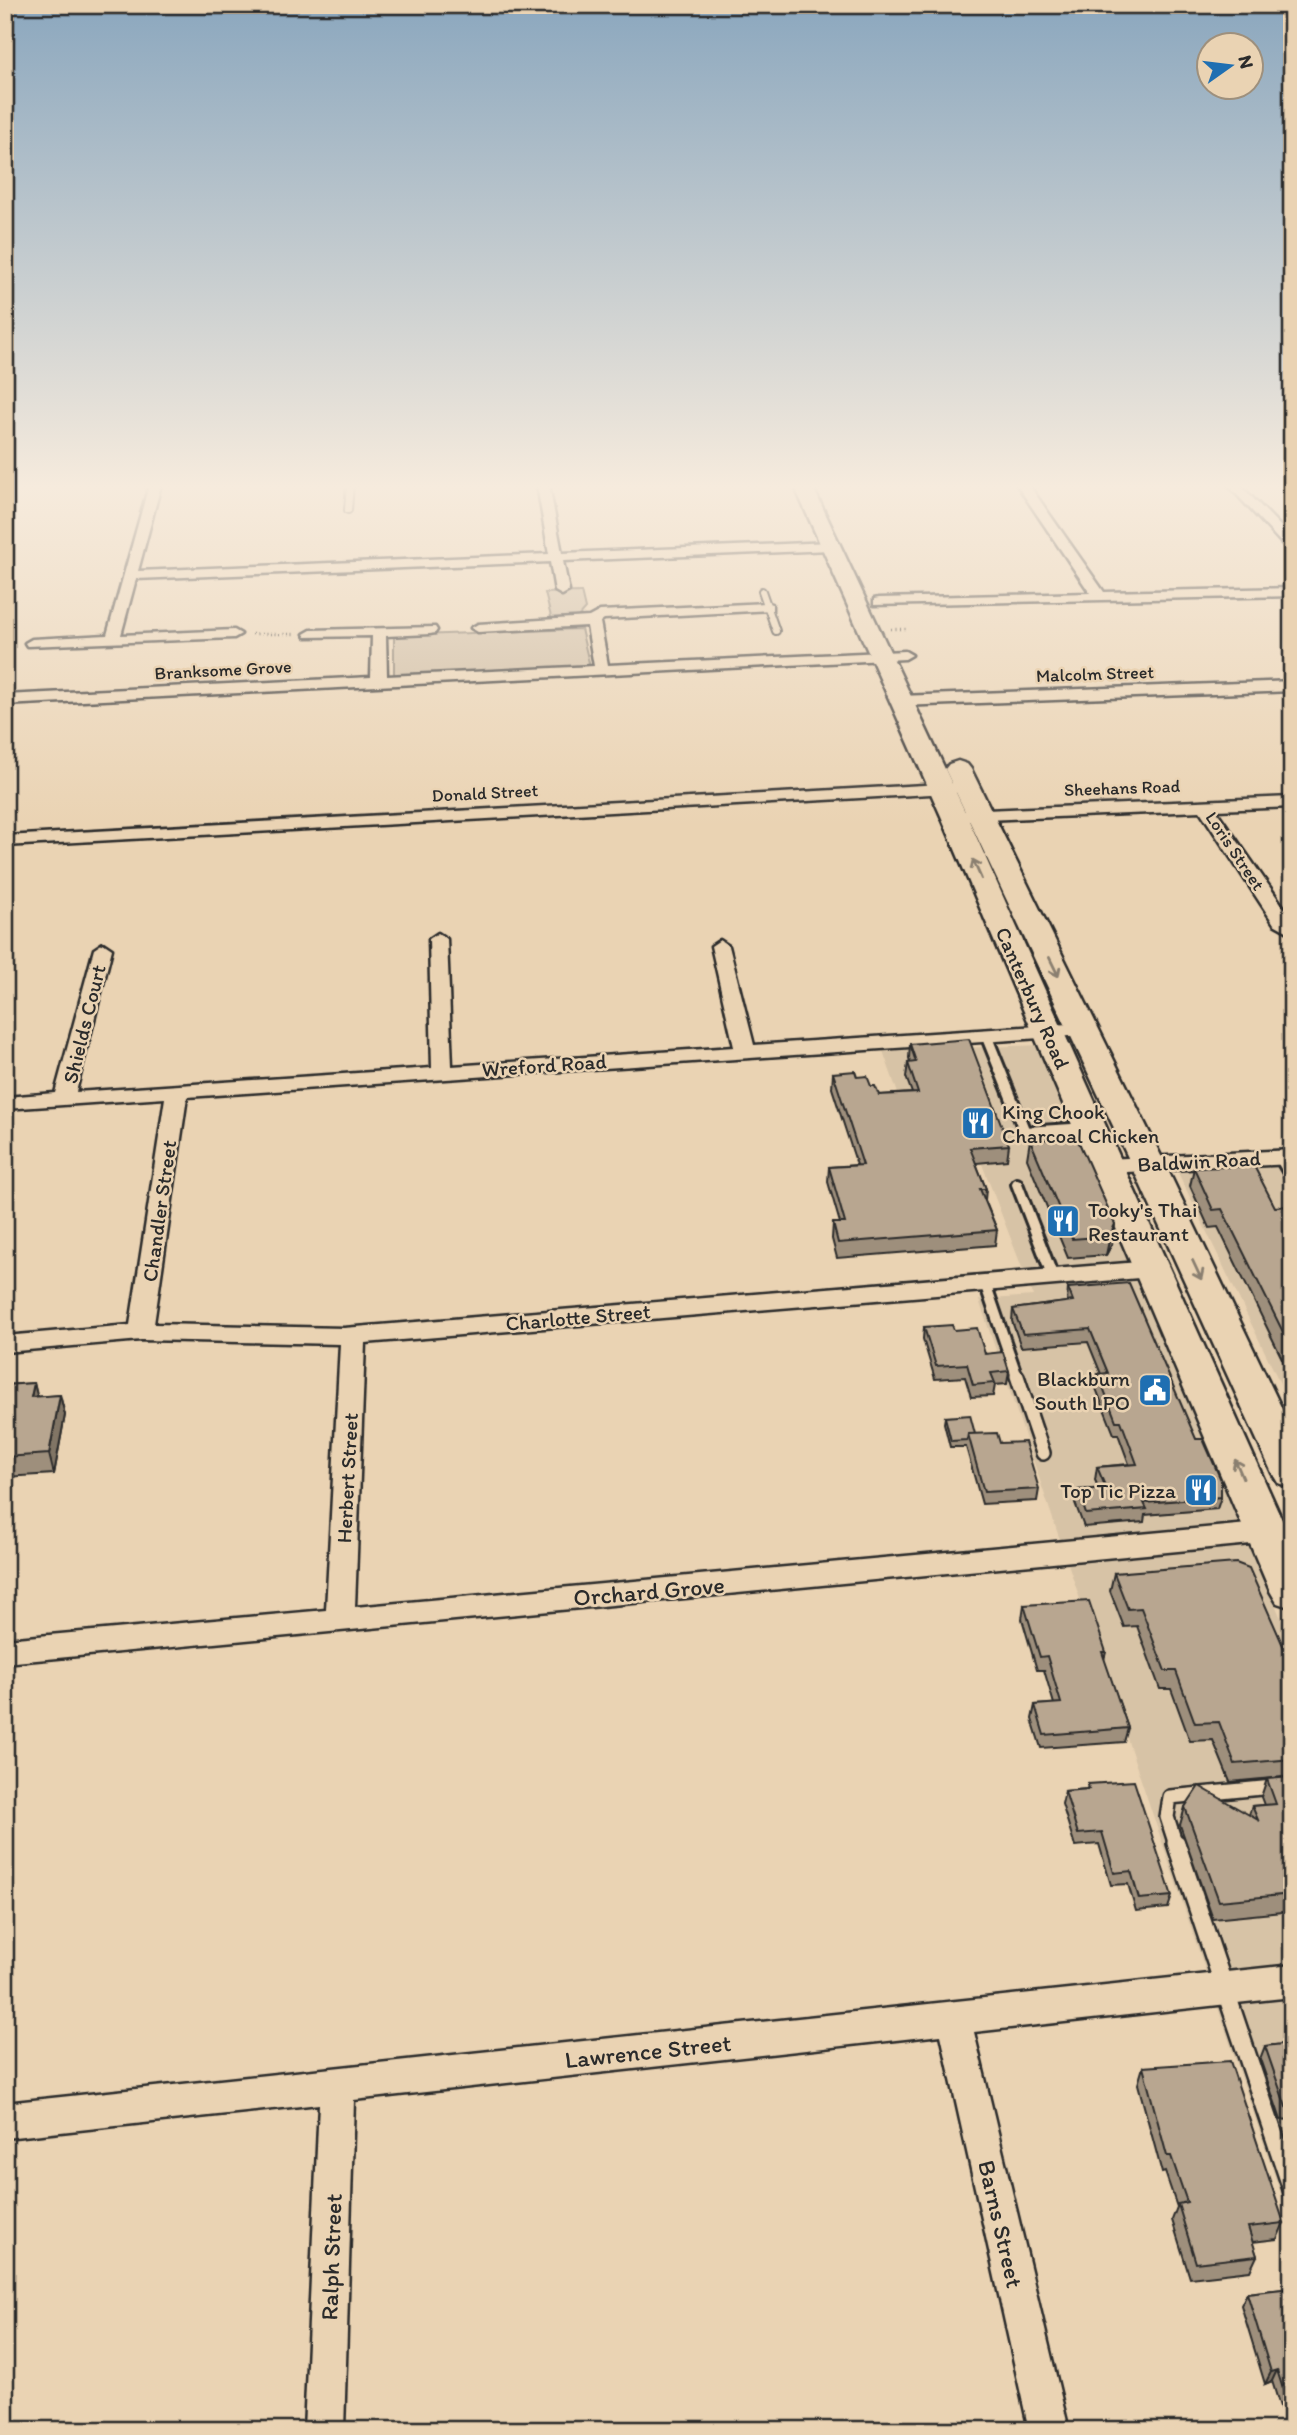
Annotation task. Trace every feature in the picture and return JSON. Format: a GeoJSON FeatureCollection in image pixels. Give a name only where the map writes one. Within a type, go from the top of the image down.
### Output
{"type":"FeatureCollection","features":[{"type":"Feature","properties":{"kind":"main road","name":"Canterbury Road"},"geometry":{"type":"LineString","coordinates":[[861,599],[893,656],[925,700],[937,725]]}},
{"type":"Feature","properties":{"kind":"main road","name":"Canterbury Road"},"geometry":{"type":"LineString","coordinates":[[877,599],[893,656],[900,701],[954,788],[1083,1029],[1292,1474]]}},
{"type":"Feature","properties":{"kind":"main road","name":"Canterbury Road"},"geometry":{"type":"LineString","coordinates":[[949,750],[954,788]]}},
{"type":"Feature","properties":{"kind":"main road","name":"Canterbury Road"},"geometry":{"type":"LineString","coordinates":[[967,815],[1048,1031],[1106,1166],[1151,1269],[1279,1531],[1292,1591]]}},
{"type":"Feature","properties":{"kind":"street"},"geometry":{"type":"LineString","coordinates":[[113,639],[124,599]]}},
{"type":"Feature","properties":{"kind":"street"},"geometry":{"type":"LineString","coordinates":[[879,602],[1028,599]]}},
{"type":"Feature","properties":{"kind":"street"},"geometry":{"type":"LineString","coordinates":[[478,628],[593,621],[600,615],[611,613],[766,607]]}},
{"type":"Feature","properties":{"kind":"street"},"geometry":{"type":"LineString","coordinates":[[593,621],[602,671]]}},
{"type":"Feature","properties":{"kind":"street"},"geometry":{"type":"LineString","coordinates":[[311,635],[430,630]]}},
{"type":"Feature","properties":{"kind":"street"},"geometry":{"type":"LineString","coordinates":[[379,632],[379,682]]}},
{"type":"Feature","properties":{"kind":"street"},"geometry":{"type":"LineString","coordinates":[[32,643],[234,634]]}},
{"type":"Feature","properties":{"kind":"street","name":"Branksome Grove"},"geometry":{"type":"LineString","coordinates":[[5,700],[893,656]]}},
{"type":"Feature","properties":{"kind":"street","name":"Malcolm Street"},"geometry":{"type":"LineString","coordinates":[[900,701],[1292,685]]}},
{"type":"Feature","properties":{"kind":"street","name":"Donald Street"},"geometry":{"type":"LineString","coordinates":[[5,841],[954,788]]}},
{"type":"Feature","properties":{"kind":"street","name":"Sheehans Road"},"geometry":{"type":"LineString","coordinates":[[967,815],[1292,802]]}},
{"type":"Feature","properties":{"kind":"street","name":"Loris Street"},"geometry":{"type":"LineString","coordinates":[[1205,806],[1282,920],[1292,928]]}},
{"type":"Feature","properties":{"kind":"street"},"geometry":{"type":"LineString","coordinates":[[438,939],[442,1072]]}},
{"type":"Feature","properties":{"kind":"street"},"geometry":{"type":"LineString","coordinates":[[720,946],[745,1051]]}},
{"type":"Feature","properties":{"kind":"street","name":"Shields Court"},"geometry":{"type":"LineString","coordinates":[[64,1099],[103,949]]}},
{"type":"Feature","properties":{"kind":"street","name":"Wreford Road"},"geometry":{"type":"LineString","coordinates":[[5,1103],[1083,1029]]}},
{"type":"Feature","properties":{"kind":"street","name":"Chandler Street"},"geometry":{"type":"LineString","coordinates":[[141,1332],[177,1090]]}},
{"type":"Feature","properties":{"kind":"street","name":"Baldwin Road"},"geometry":{"type":"LineString","coordinates":[[1106,1166],[1286,1157]]}},
{"type":"Feature","properties":{"kind":"street","name":"Charlotte Street"},"geometry":{"type":"LineString","coordinates":[[5,1344],[141,1332],[353,1335],[1151,1269]]}},
{"type":"Feature","properties":{"kind":"street","name":"Herbert Street"},"geometry":{"type":"LineString","coordinates":[[340,1620],[353,1335]]}},
{"type":"Feature","properties":{"kind":"street","name":"Orchard Grove"},"geometry":{"type":"LineString","coordinates":[[5,1651],[1279,1531]]}},
{"type":"Feature","properties":{"kind":"street","name":"Lawrence Street"},"geometry":{"type":"LineString","coordinates":[[5,2121],[1292,1981]]}},
{"type":"Feature","properties":{"kind":"street","name":"Barns Street"},"geometry":{"type":"LineString","coordinates":[[954,2018],[1049,2430]]}},
{"type":"Feature","properties":{"kind":"street","name":"Ralph Street"},"geometry":{"type":"LineString","coordinates":[[324,2430],[337,2085]]}},
{"type":"Feature","properties":{"kind":"lane"},"geometry":{"type":"LineString","coordinates":[[764,599],[776,631]]}},
{"type":"Feature","properties":{"kind":"lane"},"geometry":{"type":"LineString","coordinates":[[986,1035],[1025,1132],[1090,1128]]}},
{"type":"Feature","properties":{"kind":"lane"},"geometry":{"type":"LineString","coordinates":[[1286,1157],[1292,1178]]}},
{"type":"Feature","properties":{"kind":"lane"},"geometry":{"type":"LineString","coordinates":[[1017,1184],[1054,1277]]}},
{"type":"Feature","properties":{"kind":"lane"},"geometry":{"type":"LineString","coordinates":[[985,1283],[1043,1453]]}},
{"type":"Feature","properties":{"kind":"lane"},"geometry":{"type":"LineString","coordinates":[[1292,1785],[1170,1797],[1167,1817],[1223,1989],[1289,2171],[1292,2189]]}},
{"type":"Feature","properties":{"kind":"path"},"geometry":{"type":"LineString","coordinates":[[234,634],[311,635]]}},
{"type":"Feature","properties":{"kind":"shaded area"},"geometry":{"type":"Polygon","coordinates":[[[546,599],[583,599],[585,609],[577,618],[552,621],[546,599]]]}},
{"type":"Feature","properties":{"kind":"shaded area"},"geometry":{"type":"Polygon","coordinates":[[[581,629],[590,667],[394,676],[394,636],[581,629]]]}},
{"type":"Feature","properties":{"kind":"shaded area"},"geometry":{"type":"Polygon","coordinates":[[[1042,1045],[1292,1645],[1292,2227],[979,1300],[1033,1296],[982,1164],[924,1167],[883,1051],[1042,1045]]]}},
{"type":"Feature","properties":{"kind":"shaded area"},"geometry":{"type":"Polygon","coordinates":[[[1285,1151],[1292,1163],[1292,1408],[1170,1156],[1285,1151]]]}},
{"type":"Feature","properties":{"kind":"building"},"geometry":{"type":"Polygon","coordinates":[[[969,1039],[1009,1145],[970,1148],[986,1189],[980,1189],[997,1230],[838,1243],[833,1223],[845,1223],[829,1167],[863,1165],[833,1073],[855,1071],[857,1077],[867,1076],[879,1095],[918,1093],[908,1063],[916,1062],[910,1044],[969,1039]]]}},
{"type":"Feature","properties":{"kind":"building"},"geometry":{"type":"Polygon","coordinates":[[[1077,1138],[1115,1224],[1110,1236],[1072,1239],[1030,1140],[1077,1138]]]}},
{"type":"Feature","properties":{"kind":"building"},"geometry":{"type":"Polygon","coordinates":[[[1254,1166],[1275,1207],[1292,1206],[1292,1350],[1222,1209],[1213,1210],[1194,1168],[1254,1166]]]}},
{"type":"Feature","properties":{"kind":"building"},"geometry":{"type":"Polygon","coordinates":[[[1129,1283],[1196,1439],[1203,1439],[1221,1480],[1221,1497],[1144,1503],[1147,1509],[1086,1514],[1078,1490],[1106,1488],[1097,1467],[1137,1464],[1121,1421],[1116,1421],[1098,1374],[1108,1373],[1090,1329],[1023,1334],[1013,1309],[1073,1301],[1068,1288],[1129,1283]]]}},
{"type":"Feature","properties":{"kind":"building"},"geometry":{"type":"Polygon","coordinates":[[[952,1325],[954,1330],[977,1328],[985,1354],[1003,1352],[1009,1371],[991,1373],[995,1383],[973,1385],[967,1364],[936,1366],[924,1327],[952,1325]]]}},
{"type":"Feature","properties":{"kind":"building"},"geometry":{"type":"Polygon","coordinates":[[[34,1383],[31,1397],[60,1395],[49,1454],[5,1457],[5,1385],[34,1383]]]}},
{"type":"Feature","properties":{"kind":"building"},"geometry":{"type":"Polygon","coordinates":[[[970,1415],[975,1434],[968,1434],[967,1440],[951,1441],[945,1417],[970,1415]]]}},
{"type":"Feature","properties":{"kind":"building"},"geometry":{"type":"Polygon","coordinates":[[[997,1433],[1000,1443],[1025,1442],[1039,1489],[984,1492],[968,1434],[997,1433]]]}},
{"type":"Feature","properties":{"kind":"building"},"geometry":{"type":"Polygon","coordinates":[[[1236,1563],[1249,1568],[1292,1666],[1292,1759],[1235,1764],[1219,1722],[1195,1723],[1176,1671],[1165,1671],[1141,1608],[1128,1609],[1114,1573],[1236,1563]]]}},
{"type":"Feature","properties":{"kind":"building"},"geometry":{"type":"Polygon","coordinates":[[[1089,1601],[1106,1652],[1102,1652],[1128,1728],[1044,1735],[1035,1705],[1061,1703],[1047,1656],[1040,1657],[1024,1605],[1089,1601]]]}},
{"type":"Feature","properties":{"kind":"building"},"geometry":{"type":"Polygon","coordinates":[[[1292,1777],[1292,1894],[1219,1901],[1185,1807],[1199,1786],[1258,1820],[1252,1806],[1276,1804],[1267,1779],[1292,1777]]]}},
{"type":"Feature","properties":{"kind":"building"},"geometry":{"type":"Polygon","coordinates":[[[1134,1781],[1172,1896],[1139,1899],[1131,1871],[1114,1873],[1102,1832],[1078,1834],[1065,1791],[1089,1789],[1088,1784],[1134,1781]]]}},
{"type":"Feature","properties":{"kind":"building"},"geometry":{"type":"Polygon","coordinates":[[[1292,2043],[1292,2106],[1286,2107],[1265,2046],[1292,2043]]]}},
{"type":"Feature","properties":{"kind":"building"},"geometry":{"type":"Polygon","coordinates":[[[1230,2061],[1284,2223],[1248,2227],[1257,2256],[1196,2263],[1178,2204],[1187,2202],[1171,2156],[1167,2156],[1143,2067],[1230,2061]]]}},
{"type":"Feature","properties":{"kind":"building"},"geometry":{"type":"Polygon","coordinates":[[[1292,2288],[1290,2411],[1277,2370],[1271,2372],[1247,2293],[1292,2288]]]}},
{"type":"Feature","properties":{"kind":"place","name":"King Chook Charcoal Chicken"},"geometry":{"type":"Point","coordinates":[978,1123]}},
{"type":"Feature","properties":{"kind":"place","name":"Tooky's Thai Restaurant"},"geometry":{"type":"Point","coordinates":[1063,1221]}},
{"type":"Feature","properties":{"kind":"place","name":"Blackburn South LPO"},"geometry":{"type":"Point","coordinates":[1155,1390]}},
{"type":"Feature","properties":{"kind":"place","name":"Top Tic Pizza"},"geometry":{"type":"Point","coordinates":[1201,1490]}}]}
